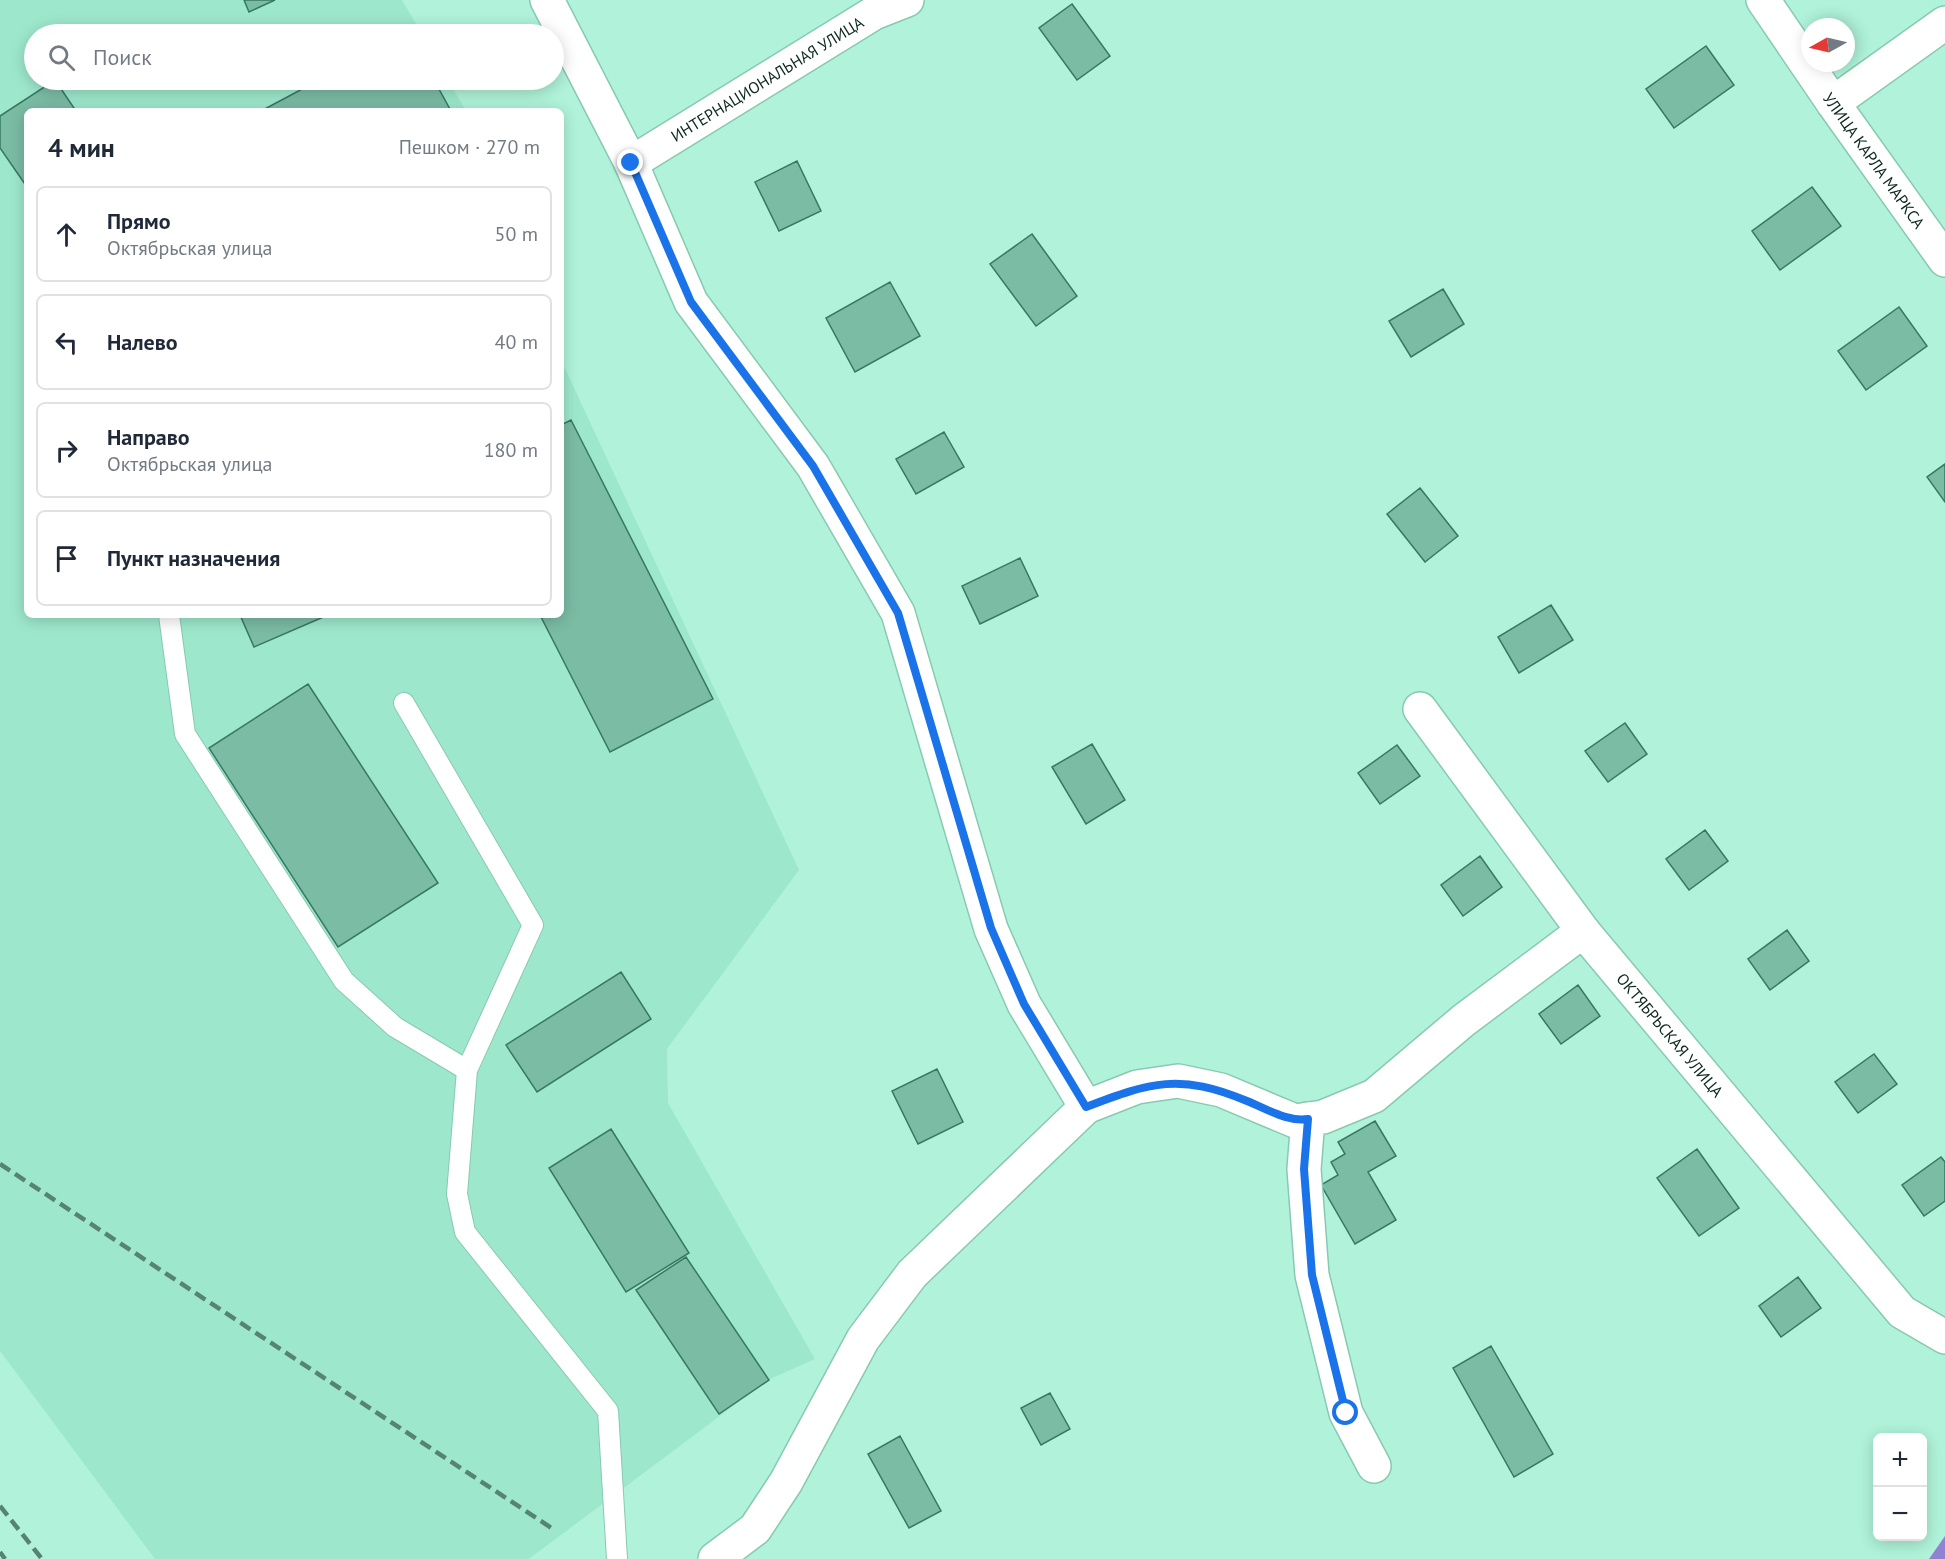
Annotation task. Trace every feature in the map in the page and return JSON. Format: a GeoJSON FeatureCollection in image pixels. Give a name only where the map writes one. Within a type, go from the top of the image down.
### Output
{"type":"FeatureCollection","features":[{"type":"Feature","properties":{"kind":"street"},"geometry":{"type":"LineString","coordinates":[[547,0],[559,24]]}},
{"type":"Feature","properties":{"kind":"street","name":"ИНТЕРНАЦИОНАЛЬНАЯ УЛИЦА"},"geometry":{"type":"LineString","coordinates":[[631,163],[874,13],[907,0]]}},
{"type":"Feature","properties":{"kind":"street","name":"УЛИЦА КАРЛА МАРКСА"},"geometry":{"type":"LineString","coordinates":[[1763,0],[1945,260]]}},
{"type":"Feature","properties":{"kind":"street"},"geometry":{"type":"LineString","coordinates":[[1833,103],[1945,23]]}},
{"type":"Feature","properties":{"kind":"street"},"geometry":{"type":"LineString","coordinates":[[564,33],[631,163],[691,302],[813,466],[898,613],[991,928],[1024,1004],[1086,1107]]}},
{"type":"Feature","properties":{"kind":"street","name":"ОКТЯБРЬСКАЯ УЛИЦА"},"geometry":{"type":"LineString","coordinates":[[1420,709],[1583,931],[1902,1312],[1945,1337]]}},
{"type":"Feature","properties":{"kind":"street"},"geometry":{"type":"LineString","coordinates":[[716,1559],[755,1529],[786,1482],[863,1339],[912,1274],[1086,1107],[1137,1087],[1178,1081],[1221,1090],[1295,1121],[1323,1117],[1374,1096],[1464,1020],[1583,931]]}},
{"type":"Feature","properties":{"kind":"street"},"geometry":{"type":"LineString","coordinates":[[1308,1119],[1304,1169],[1312,1275],[1346,1413],[1374,1466]]}},
{"type":"Feature","properties":{"kind":"lane"},"geometry":{"type":"LineString","coordinates":[[169,618],[185,734],[344,981],[395,1027],[466,1070]]}},
{"type":"Feature","properties":{"kind":"lane"},"geometry":{"type":"LineString","coordinates":[[404,703],[532,925],[466,1070],[457,1194],[465,1232],[608,1411],[617,1559]]}},
{"type":"Feature","properties":{"kind":"shaded area"},"geometry":{"type":"Polygon","coordinates":[[[0,0],[402,0],[416,24],[24,24],[24,90],[454,90],[464,108],[24,108],[24,618],[564,618],[564,366],[799,870],[667,1049],[668,1103],[815,1359],[768,1380],[529,1559],[155,1559],[0,1351],[0,0]]]}},
{"type":"Feature","properties":{"kind":"shaded area"},"geometry":{"type":"Polygon","coordinates":[[[1945,1536],[1945,1559],[1929,1559],[1945,1536]]]}},
{"type":"Feature","properties":{"kind":"building"},"geometry":{"type":"Polygon","coordinates":[[[244,0],[275,0],[249,12],[244,0]]]}},
{"type":"Feature","properties":{"kind":"building"},"geometry":{"type":"Polygon","coordinates":[[[1072,4],[1110,56],[1077,80],[1039,28],[1072,4]]]}},
{"type":"Feature","properties":{"kind":"building"},"geometry":{"type":"Polygon","coordinates":[[[1706,46],[1734,85],[1674,128],[1646,89],[1706,46]]]}},
{"type":"Feature","properties":{"kind":"building"},"geometry":{"type":"Polygon","coordinates":[[[40,90],[62,90],[74,108],[24,108],[24,183],[0,148],[0,116],[40,90]]]}},
{"type":"Feature","properties":{"kind":"building"},"geometry":{"type":"Polygon","coordinates":[[[300,90],[439,90],[449,108],[267,108],[300,90]]]}},
{"type":"Feature","properties":{"kind":"building"},"geometry":{"type":"Polygon","coordinates":[[[797,161],[821,211],[779,231],[755,182],[797,161]]]}},
{"type":"Feature","properties":{"kind":"building"},"geometry":{"type":"Polygon","coordinates":[[[1812,187],[1841,226],[1780,270],[1752,231],[1812,187]]]}},
{"type":"Feature","properties":{"kind":"building"},"geometry":{"type":"Polygon","coordinates":[[[1032,234],[1077,296],[1036,326],[990,264],[1032,234]]]}},
{"type":"Feature","properties":{"kind":"building"},"geometry":{"type":"Polygon","coordinates":[[[890,282],[920,336],[855,372],[826,318],[890,282]]]}},
{"type":"Feature","properties":{"kind":"building"},"geometry":{"type":"Polygon","coordinates":[[[1443,289],[1464,324],[1411,357],[1389,321],[1443,289]]]}},
{"type":"Feature","properties":{"kind":"building"},"geometry":{"type":"Polygon","coordinates":[[[1899,307],[1927,346],[1866,390],[1838,351],[1899,307]]]}},
{"type":"Feature","properties":{"kind":"building"},"geometry":{"type":"Polygon","coordinates":[[[571,420],[713,699],[610,752],[542,618],[564,618],[564,424],[571,420]]]}},
{"type":"Feature","properties":{"kind":"building"},"geometry":{"type":"Polygon","coordinates":[[[944,432],[964,467],[916,494],[896,459],[944,432]]]}},
{"type":"Feature","properties":{"kind":"building"},"geometry":{"type":"Polygon","coordinates":[[[1945,464],[1945,502],[1927,477],[1945,464]]]}},
{"type":"Feature","properties":{"kind":"building"},"geometry":{"type":"Polygon","coordinates":[[[1420,488],[1458,536],[1425,562],[1387,514],[1420,488]]]}},
{"type":"Feature","properties":{"kind":"building"},"geometry":{"type":"Polygon","coordinates":[[[1020,558],[1038,596],[980,624],[962,586],[1020,558]]]}},
{"type":"Feature","properties":{"kind":"building"},"geometry":{"type":"Polygon","coordinates":[[[1551,605],[1573,640],[1519,673],[1498,637],[1551,605]]]}},
{"type":"Feature","properties":{"kind":"building"},"geometry":{"type":"Polygon","coordinates":[[[241,618],[321,618],[254,647],[241,618]]]}},
{"type":"Feature","properties":{"kind":"building"},"geometry":{"type":"Polygon","coordinates":[[[308,684],[438,883],[338,947],[209,748],[308,684]]]}},
{"type":"Feature","properties":{"kind":"building"},"geometry":{"type":"Polygon","coordinates":[[[1625,723],[1647,754],[1608,782],[1585,751],[1625,723]]]}},
{"type":"Feature","properties":{"kind":"building"},"geometry":{"type":"Polygon","coordinates":[[[1092,744],[1125,800],[1086,824],[1052,767],[1092,744]]]}},
{"type":"Feature","properties":{"kind":"building"},"geometry":{"type":"Polygon","coordinates":[[[1397,745],[1420,776],[1380,804],[1358,773],[1397,745]]]}},
{"type":"Feature","properties":{"kind":"building"},"geometry":{"type":"Polygon","coordinates":[[[1705,830],[1728,861],[1689,890],[1666,859],[1705,830]]]}},
{"type":"Feature","properties":{"kind":"building"},"geometry":{"type":"Polygon","coordinates":[[[1480,856],[1502,887],[1463,916],[1441,885],[1480,856]]]}},
{"type":"Feature","properties":{"kind":"building"},"geometry":{"type":"Polygon","coordinates":[[[1787,930],[1809,961],[1770,990],[1748,959],[1787,930]]]}},
{"type":"Feature","properties":{"kind":"building"},"geometry":{"type":"Polygon","coordinates":[[[621,972],[651,1019],[537,1092],[506,1045],[621,972]]]}},
{"type":"Feature","properties":{"kind":"building"},"geometry":{"type":"Polygon","coordinates":[[[1578,985],[1600,1016],[1561,1044],[1539,1014],[1578,985]]]}},
{"type":"Feature","properties":{"kind":"building"},"geometry":{"type":"Polygon","coordinates":[[[1874,1054],[1897,1084],[1858,1113],[1835,1082],[1874,1054]]]}},
{"type":"Feature","properties":{"kind":"building"},"geometry":{"type":"Polygon","coordinates":[[[937,1069],[963,1122],[918,1144],[892,1091],[937,1069]]]}},
{"type":"Feature","properties":{"kind":"building"},"geometry":{"type":"Polygon","coordinates":[[[1375,1121],[1396,1156],[1368,1172],[1396,1220],[1355,1244],[1321,1185],[1338,1175],[1331,1162],[1345,1154],[1338,1142],[1375,1121]]]}},
{"type":"Feature","properties":{"kind":"building"},"geometry":{"type":"Polygon","coordinates":[[[611,1129],[689,1253],[626,1292],[549,1168],[611,1129]]]}},
{"type":"Feature","properties":{"kind":"building"},"geometry":{"type":"Polygon","coordinates":[[[1697,1149],[1739,1208],[1699,1236],[1657,1178],[1697,1149]]]}},
{"type":"Feature","properties":{"kind":"building"},"geometry":{"type":"Polygon","coordinates":[[[1941,1157],[1945,1162],[1945,1201],[1924,1216],[1902,1185],[1941,1157]]]}},
{"type":"Feature","properties":{"kind":"building"},"geometry":{"type":"Polygon","coordinates":[[[686,1257],[769,1380],[719,1414],[636,1290],[686,1257]]]}},
{"type":"Feature","properties":{"kind":"building"},"geometry":{"type":"Polygon","coordinates":[[[1798,1277],[1821,1308],[1781,1337],[1759,1306],[1798,1277]]]}},
{"type":"Feature","properties":{"kind":"building"},"geometry":{"type":"Polygon","coordinates":[[[1491,1346],[1553,1454],[1514,1477],[1453,1368],[1491,1346]]]}},
{"type":"Feature","properties":{"kind":"building"},"geometry":{"type":"Polygon","coordinates":[[[1050,1393],[1070,1429],[1041,1445],[1021,1408],[1050,1393]]]}},
{"type":"Feature","properties":{"kind":"building"},"geometry":{"type":"Polygon","coordinates":[[[900,1436],[941,1511],[909,1528],[868,1454],[900,1436]]]}},
{"type":"Feature","properties":{"kind":"railway"},"geometry":{"type":"LineString","coordinates":[[0,1164],[553,1529]]}},
{"type":"Feature","properties":{"kind":"railway"},"geometry":{"type":"LineString","coordinates":[[0,1506],[42,1559]]}},
{"type":"Feature","properties":{"kind":"railway"},"geometry":{"type":"LineString","coordinates":[[0,1552],[5,1559]]}},
{"type":"Feature","properties":{"kind":"route"},"geometry":{"type":"LineString","coordinates":[[631,163],[691,302],[813,466],[898,613],[991,928],[1024,1004],[1086,1107],[1137,1087],[1178,1081],[1221,1090],[1295,1121],[1308,1119],[1304,1169],[1312,1275],[1346,1413]]}}]}
